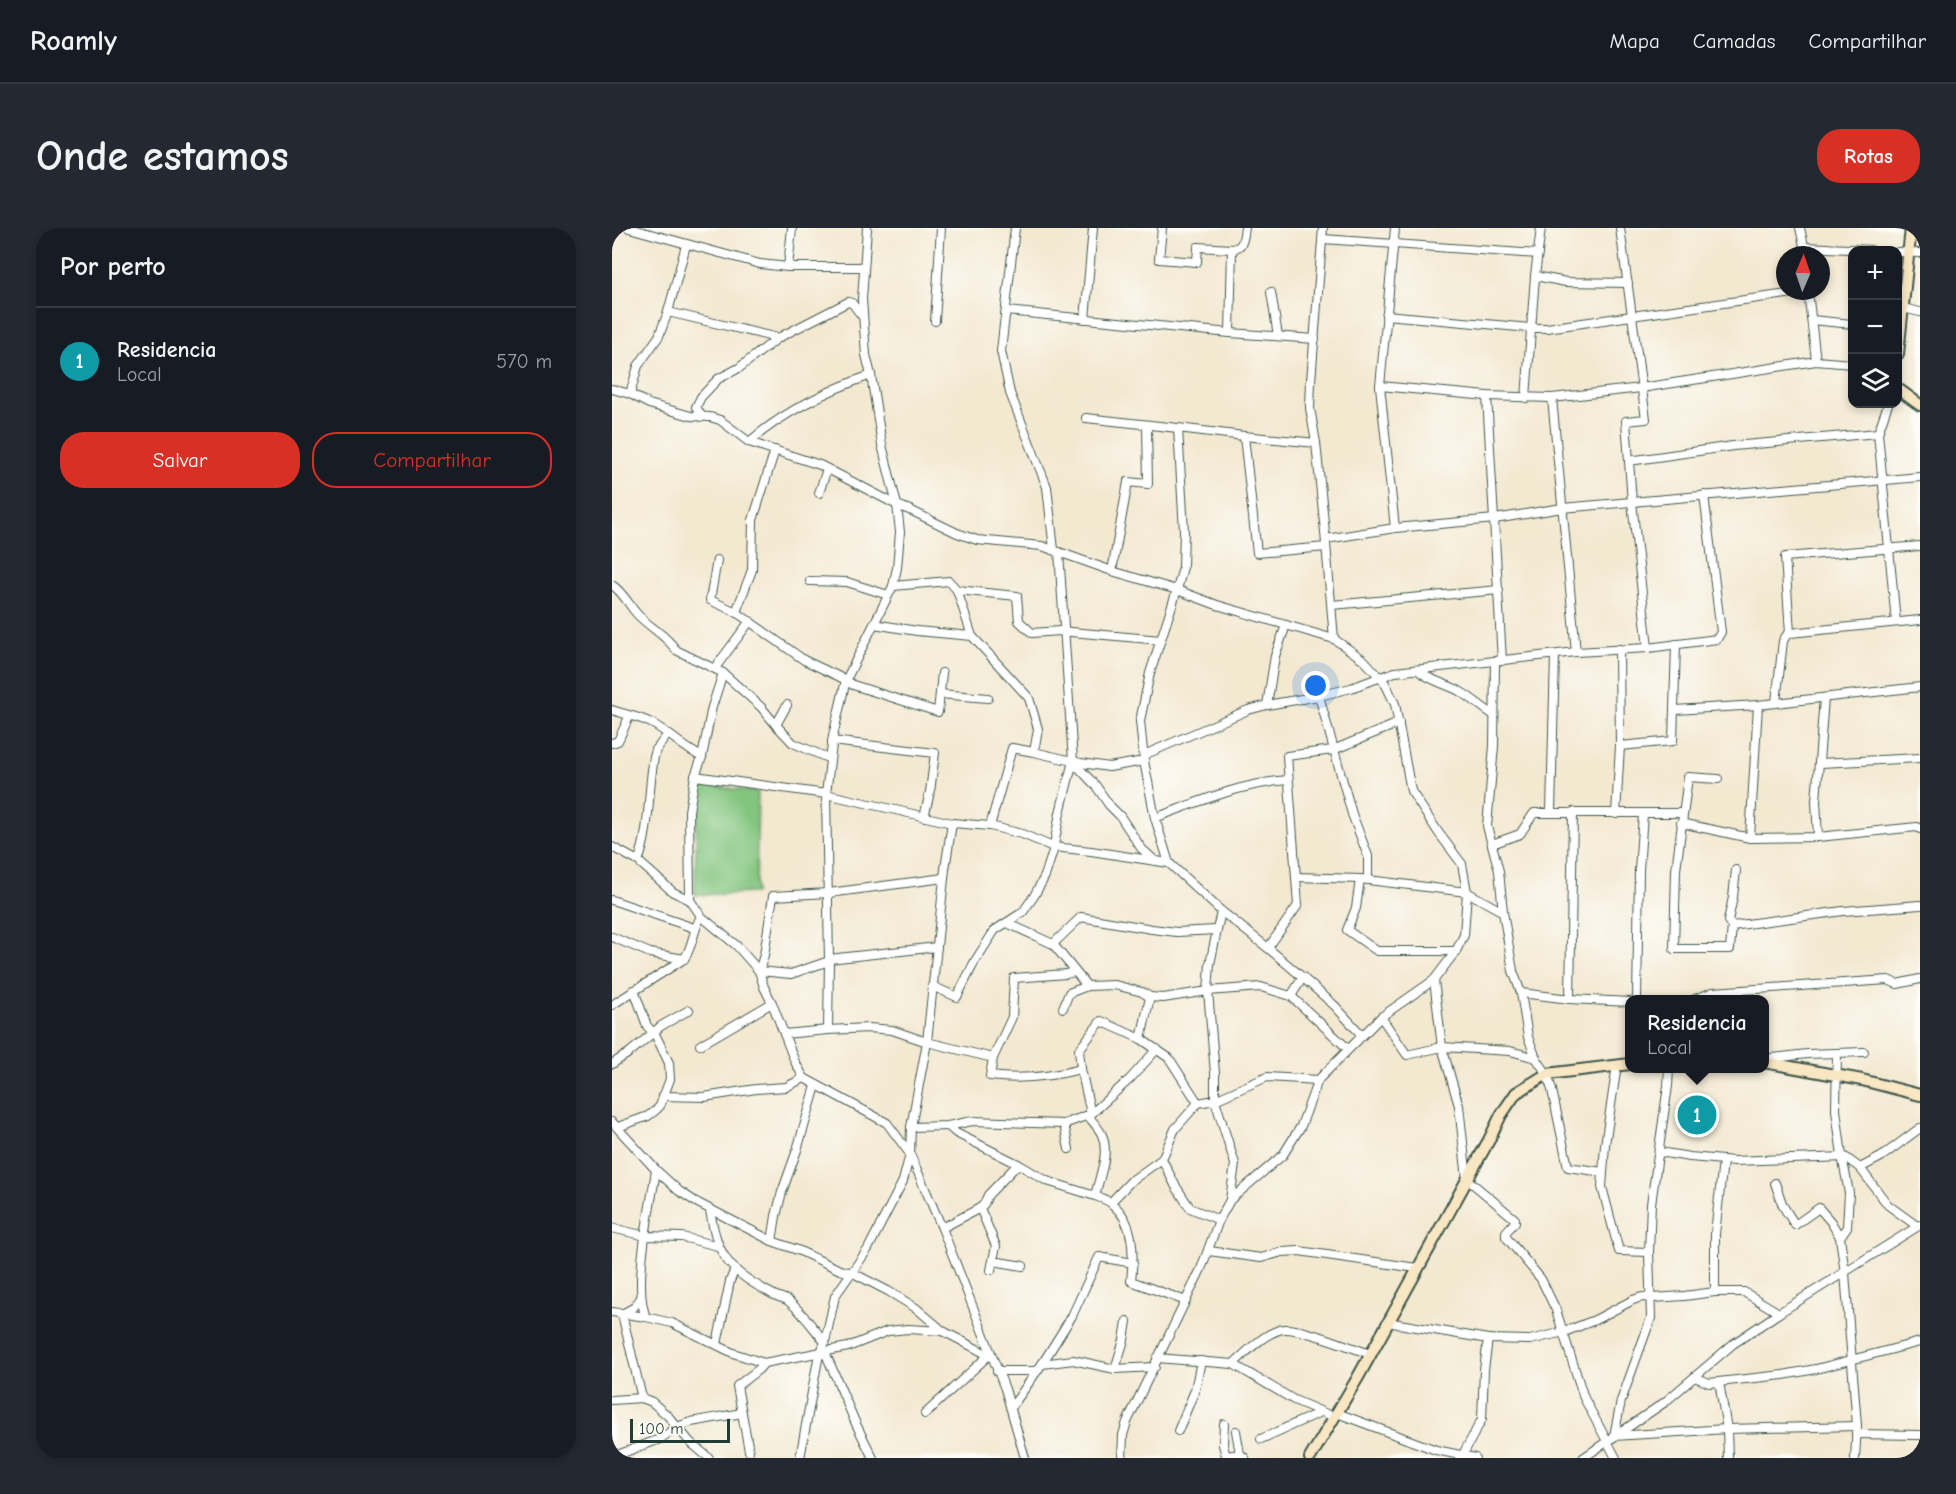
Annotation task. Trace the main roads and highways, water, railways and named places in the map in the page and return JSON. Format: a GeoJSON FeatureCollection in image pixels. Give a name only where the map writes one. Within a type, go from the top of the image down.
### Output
{"type":"FeatureCollection","features":[{"type":"Feature","properties":{"kind":"place","name":"Residencia"},"geometry":{"type":"Point","coordinates":[1697,1115]}}]}
